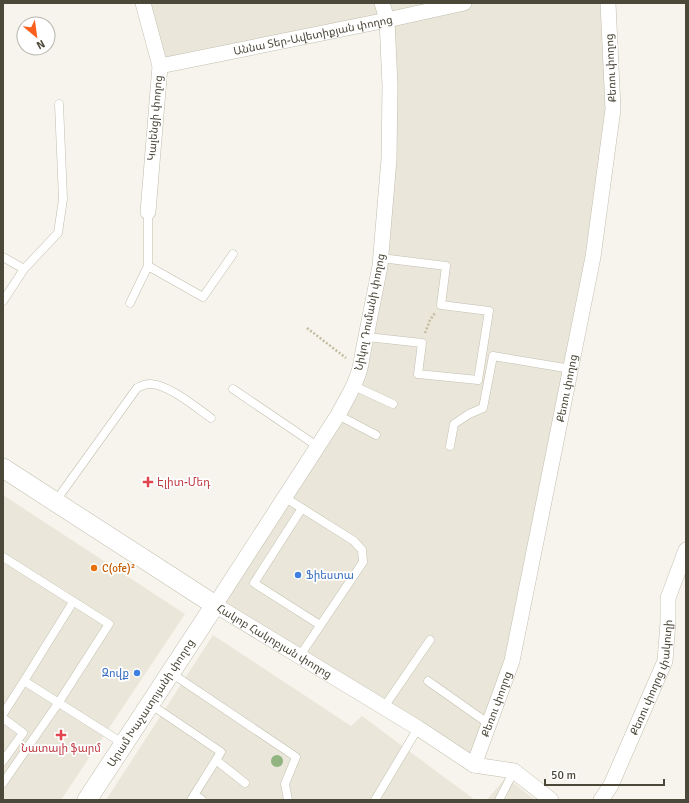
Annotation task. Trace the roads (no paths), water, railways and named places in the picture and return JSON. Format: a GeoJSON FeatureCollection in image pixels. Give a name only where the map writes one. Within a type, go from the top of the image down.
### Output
{"type":"FeatureCollection","features":[{"type":"Feature","properties":{"kind":"street","name":"Կալենցի փողոց"},"geometry":{"type":"LineString","coordinates":[[143,3],[160,66],[148,212]]}},
{"type":"Feature","properties":{"kind":"street","name":"Նիկոլ Դումանի փողոց"},"geometry":{"type":"LineString","coordinates":[[215,605],[338,415],[354,386],[361,369],[381,258],[389,159],[390,86],[387,20],[382,3]]}},
{"type":"Feature","properties":{"kind":"street","name":"Աննա Տեր-Ավետիքյան փողոց"},"geometry":{"type":"LineString","coordinates":[[160,66],[464,3]]}},
{"type":"Feature","properties":{"kind":"street","name":"Քեռու փողոց"},"geometry":{"type":"LineString","coordinates":[[474,765],[512,662],[593,257],[613,109],[608,3]]}},
{"type":"Feature","properties":{"kind":"street","name":"Հակոբ Հակոբյան փողոց"},"geometry":{"type":"LineString","coordinates":[[3,468],[215,605],[418,728],[474,765],[514,771],[551,800]]}},
{"type":"Feature","properties":{"kind":"street","name":"Քեռու փողոց փակուղի"},"geometry":{"type":"LineString","coordinates":[[601,800],[611,785],[665,661],[668,598],[686,550]]}},
{"type":"Feature","properties":{"kind":"street","name":"Արամ Խաչատրյանի փողոց"},"geometry":{"type":"LineString","coordinates":[[87,800],[215,605]]}},
{"type":"Feature","properties":{"kind":"lane"},"geometry":{"type":"LineString","coordinates":[[3,301],[24,269],[58,233],[64,198],[59,104]]}},
{"type":"Feature","properties":{"kind":"lane"},"geometry":{"type":"LineString","coordinates":[[130,303],[148,266],[148,212]]}},
{"type":"Feature","properties":{"kind":"lane"},"geometry":{"type":"LineString","coordinates":[[148,266],[202,297],[233,254]]}},
{"type":"Feature","properties":{"kind":"lane"},"geometry":{"type":"LineString","coordinates":[[3,256],[24,269]]}},
{"type":"Feature","properties":{"kind":"lane"},"geometry":{"type":"LineString","coordinates":[[367,337],[422,343],[418,374],[478,380],[490,311],[441,305],[446,266],[381,258]]}},
{"type":"Feature","properties":{"kind":"lane"},"geometry":{"type":"LineString","coordinates":[[450,446],[454,424],[469,414],[483,408],[493,356],[571,369]]}},
{"type":"Feature","properties":{"kind":"lane"},"geometry":{"type":"LineString","coordinates":[[55,502],[137,388],[150,383],[166,387],[211,418]]}},
{"type":"Feature","properties":{"kind":"lane"},"geometry":{"type":"LineString","coordinates":[[354,386],[393,404]]}},
{"type":"Feature","properties":{"kind":"lane"},"geometry":{"type":"LineString","coordinates":[[233,389],[317,446]]}},
{"type":"Feature","properties":{"kind":"lane"},"geometry":{"type":"LineString","coordinates":[[338,415],[376,435]]}},
{"type":"Feature","properties":{"kind":"lane"},"geometry":{"type":"LineString","coordinates":[[284,497],[354,541],[362,550],[363,562],[299,657]]}},
{"type":"Feature","properties":{"kind":"lane"},"geometry":{"type":"LineString","coordinates":[[302,508],[254,583],[320,626]]}},
{"type":"Feature","properties":{"kind":"lane"},"geometry":{"type":"LineString","coordinates":[[3,557],[109,624],[59,702],[3,783]]}},
{"type":"Feature","properties":{"kind":"lane"},"geometry":{"type":"LineString","coordinates":[[3,714],[72,602]]}},
{"type":"Feature","properties":{"kind":"lane"},"geometry":{"type":"LineString","coordinates":[[384,707],[430,640]]}},
{"type":"Feature","properties":{"kind":"lane"},"geometry":{"type":"LineString","coordinates":[[171,673],[296,757],[285,784],[288,800]]}},
{"type":"Feature","properties":{"kind":"lane"},"geometry":{"type":"LineString","coordinates":[[428,681],[489,724]]}},
{"type":"Feature","properties":{"kind":"lane"},"geometry":{"type":"LineString","coordinates":[[24,682],[59,702],[124,744]]}},
{"type":"Feature","properties":{"kind":"lane"},"geometry":{"type":"LineString","coordinates":[[150,704],[221,752],[196,798]]}},
{"type":"Feature","properties":{"kind":"lane"},"geometry":{"type":"LineString","coordinates":[[3,718],[23,733],[3,761]]}},
{"type":"Feature","properties":{"kind":"lane"},"geometry":{"type":"LineString","coordinates":[[375,800],[418,728]]}},
{"type":"Feature","properties":{"kind":"lane"},"geometry":{"type":"LineString","coordinates":[[216,760],[245,783]]}},
{"type":"Feature","properties":{"kind":"lane"},"geometry":{"type":"LineString","coordinates":[[499,800],[514,771]]}},
{"type":"Feature","properties":{"kind":"place","name":"Էլիտ-Մեդ"},"geometry":{"type":"Point","coordinates":[148,482]}},
{"type":"Feature","properties":{"kind":"place","name":"C(ofe)²"},"geometry":{"type":"Point","coordinates":[94,568]}},
{"type":"Feature","properties":{"kind":"place","name":"Ֆիեստա"},"geometry":{"type":"Point","coordinates":[298,575]}},
{"type":"Feature","properties":{"kind":"place","name":"Զովք"},"geometry":{"type":"Point","coordinates":[137,673]}},
{"type":"Feature","properties":{"kind":"place","name":"Նատալի ֆարմ"},"geometry":{"type":"Point","coordinates":[61,735]}}]}
